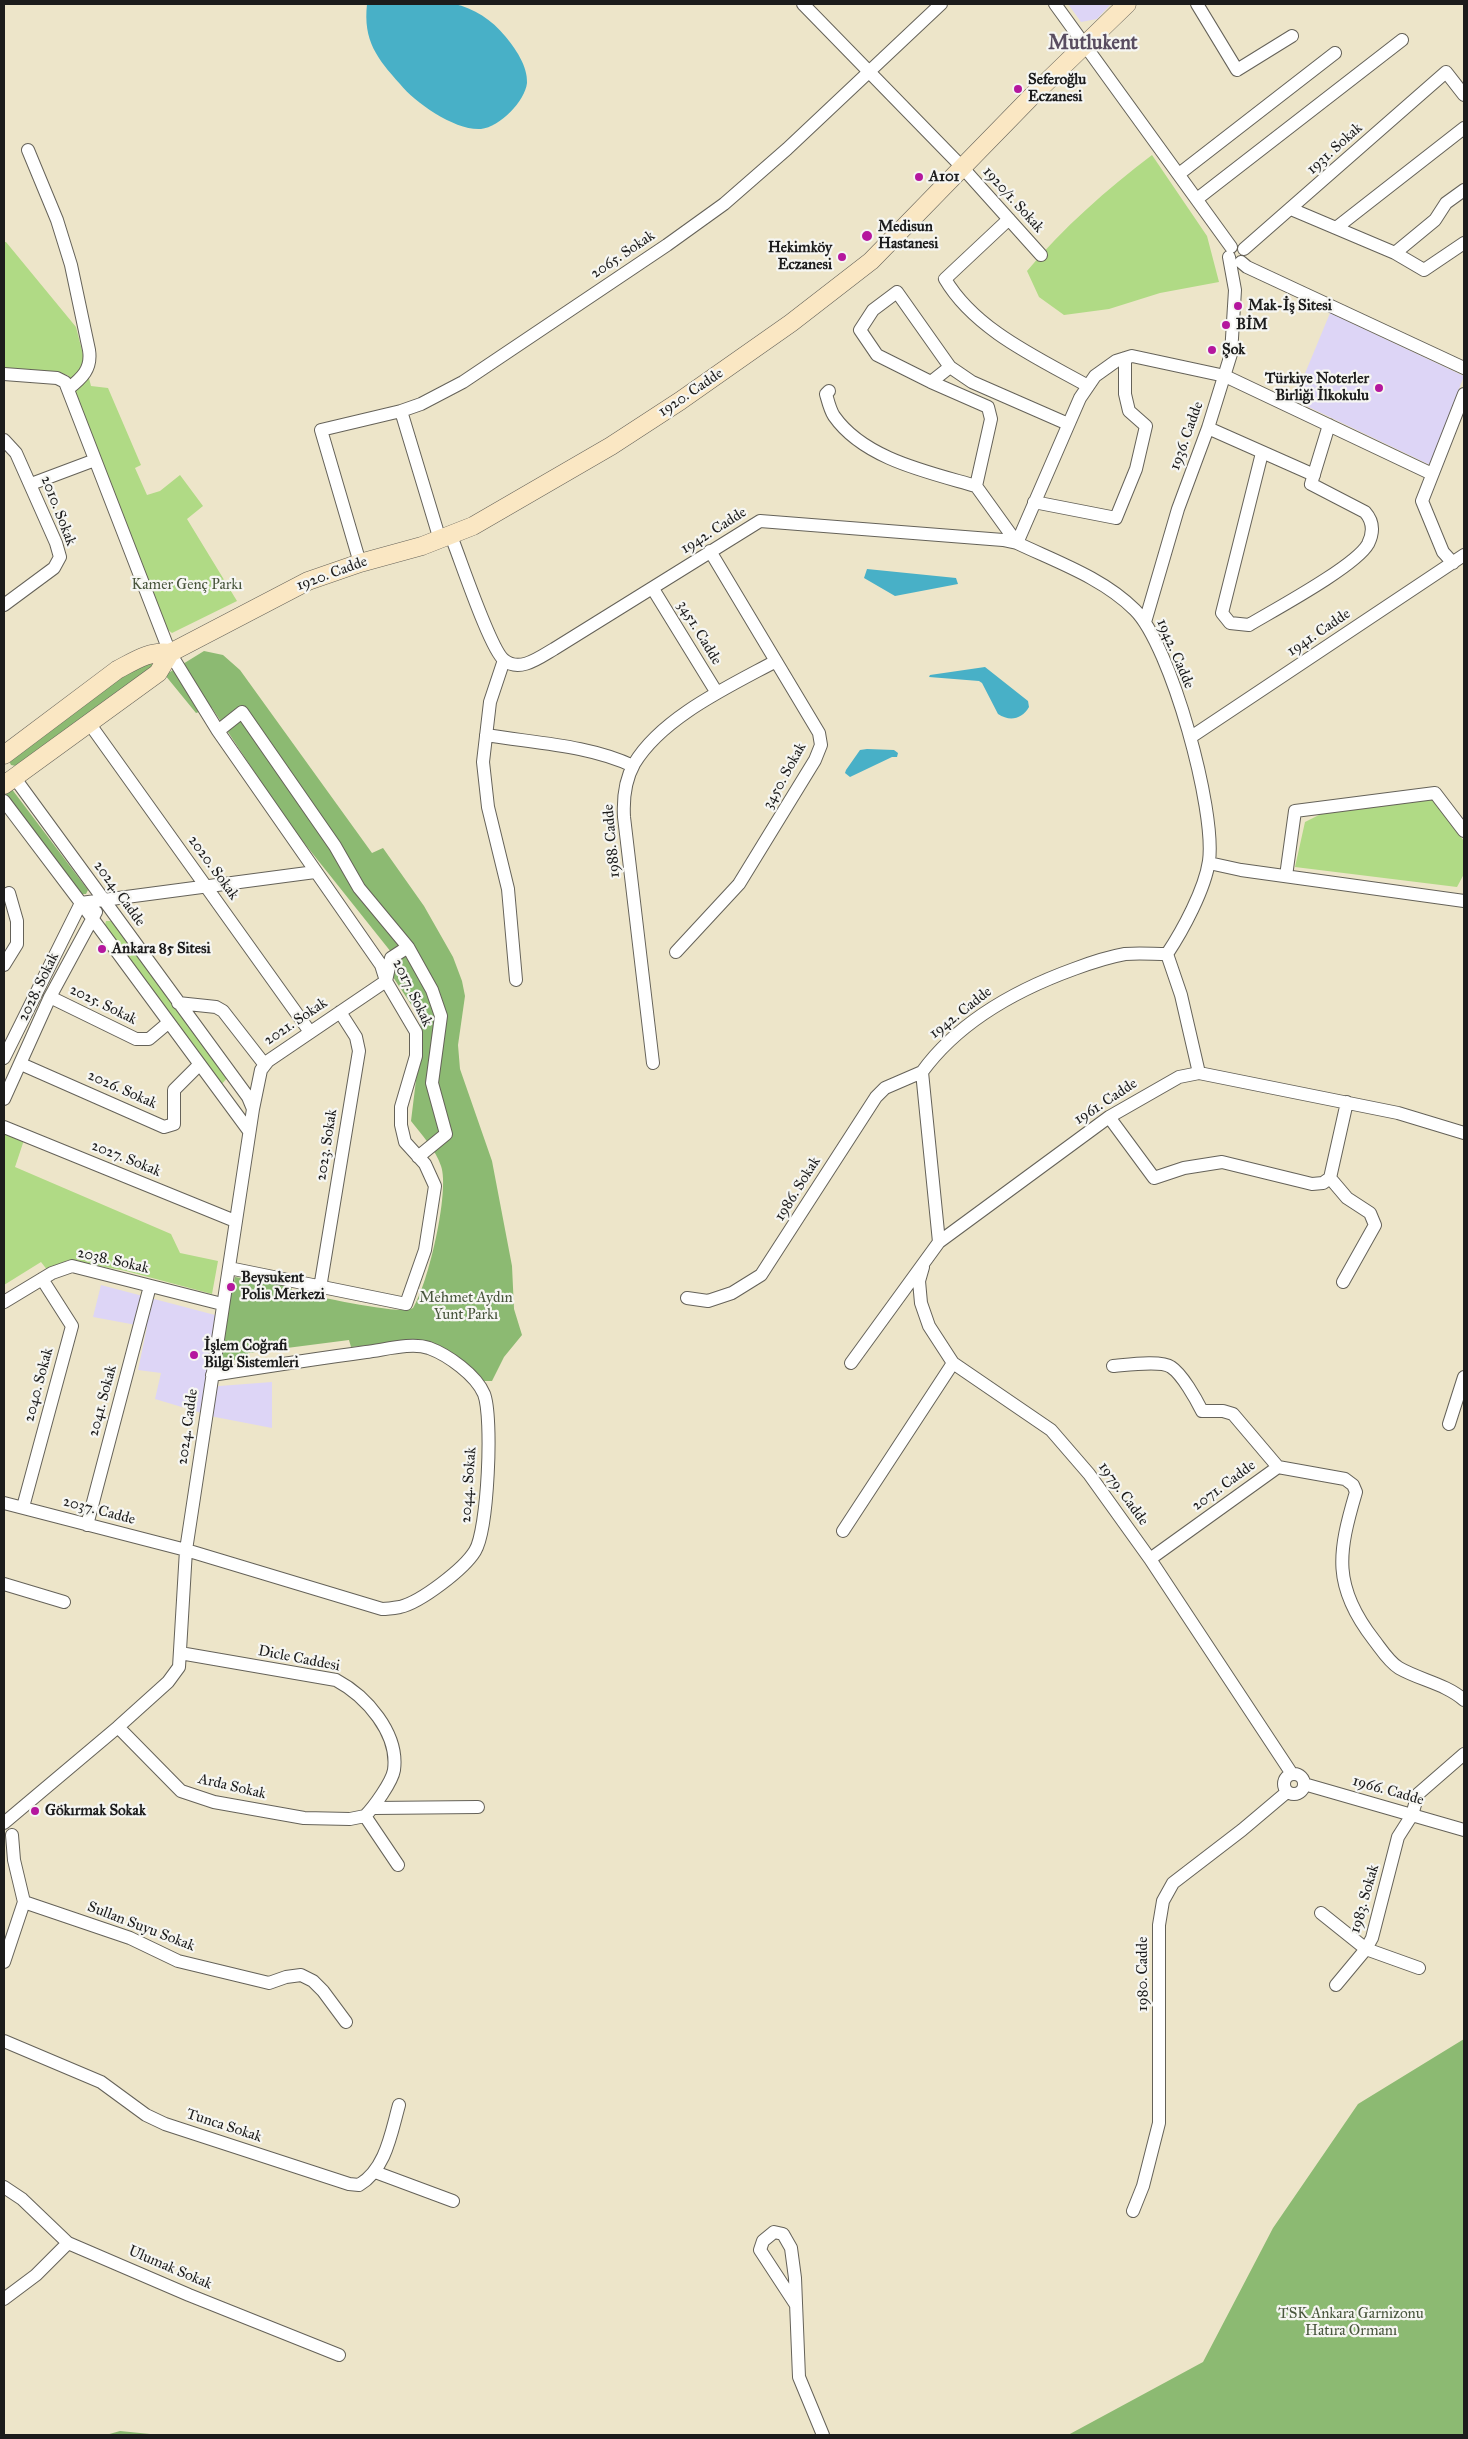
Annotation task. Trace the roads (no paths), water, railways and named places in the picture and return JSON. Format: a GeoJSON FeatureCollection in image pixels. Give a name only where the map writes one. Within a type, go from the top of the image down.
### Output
{"type":"FeatureCollection","features":[{"type":"Feature","properties":{"kind":"main road","name":"1920. Cadde"},"geometry":{"type":"LineString","coordinates":[[4,755],[117,670],[150,654],[159,652],[170,653],[308,581],[360,563],[445,538],[492,515],[611,446],[784,328],[870,261],[1085,43],[1127,4]]}},
{"type":"Feature","properties":{"kind":"main road","name":"1920. Cadde"},"geometry":{"type":"LineString","coordinates":[[7,775],[89,723],[158,673],[165,665],[170,653]]}},
{"type":"Feature","properties":{"kind":"street","name":"1920/1. Sokak"},"geometry":{"type":"LineString","coordinates":[[803,4],[962,168],[1041,254]]}},
{"type":"Feature","properties":{"kind":"street","name":"2065. Sokak"},"geometry":{"type":"LineString","coordinates":[[360,563],[321,430],[401,411],[421,404],[463,382],[695,225],[753,180],[941,4]]}},
{"type":"Feature","properties":{"kind":"street","name":"1936. Cadde"},"geometry":{"type":"LineString","coordinates":[[1055,4],[1236,254],[1231,354],[1208,428],[1178,509],[1145,622]]}},
{"type":"Feature","properties":{"kind":"street"},"geometry":{"type":"LineString","coordinates":[[1197,4],[1237,70],[1292,36]]}},
{"type":"Feature","properties":{"kind":"street"},"geometry":{"type":"LineString","coordinates":[[1197,198],[1402,40]]}},
{"type":"Feature","properties":{"kind":"street"},"geometry":{"type":"LineString","coordinates":[[1179,174],[1335,53]]}},
{"type":"Feature","properties":{"kind":"street","name":"1931. Sokak"},"geometry":{"type":"LineString","coordinates":[[1236,254],[1292,209],[1446,72],[1464,95]]}},
{"type":"Feature","properties":{"kind":"street"},"geometry":{"type":"LineString","coordinates":[[1336,228],[1464,128]]}},
{"type":"Feature","properties":{"kind":"street"},"geometry":{"type":"LineString","coordinates":[[4,374],[57,378],[65,382],[68,390],[86,371],[90,360],[71,265],[57,220],[28,150]]}},
{"type":"Feature","properties":{"kind":"street"},"geometry":{"type":"LineString","coordinates":[[1395,253],[1435,220],[1446,203],[1464,190]]}},
{"type":"Feature","properties":{"kind":"street"},"geometry":{"type":"LineString","coordinates":[[1292,209],[1395,253],[1424,270],[1464,242]]}},
{"type":"Feature","properties":{"kind":"street"},"geometry":{"type":"LineString","coordinates":[[1009,219],[945,279],[956,298],[991,327],[1022,349],[1088,386]]}},
{"type":"Feature","properties":{"kind":"street"},"geometry":{"type":"LineString","coordinates":[[1236,254],[1247,267],[1464,368]]}},
{"type":"Feature","properties":{"kind":"street"},"geometry":{"type":"LineString","coordinates":[[976,486],[991,419],[988,407],[931,382],[877,355],[860,330],[873,310],[897,292],[950,367],[972,382],[1068,424]]}},
{"type":"Feature","properties":{"kind":"street"},"geometry":{"type":"LineString","coordinates":[[1017,543],[1080,398],[1095,376],[1116,361],[1132,356],[1224,376],[1432,474]]}},
{"type":"Feature","properties":{"kind":"street"},"geometry":{"type":"LineString","coordinates":[[1034,502],[1116,518],[1136,469],[1146,426],[1129,411],[1125,394],[1125,358]]}},
{"type":"Feature","properties":{"kind":"street"},"geometry":{"type":"LineString","coordinates":[[931,382],[950,367]]}},
{"type":"Feature","properties":{"kind":"street","name":"2017. Sokak"},"geometry":{"type":"LineString","coordinates":[[68,390],[170,653],[218,731],[381,965],[386,981],[416,1032],[416,1056],[401,1107],[401,1124],[405,1142],[425,1164],[435,1186],[425,1250],[406,1304],[229,1268]]}},
{"type":"Feature","properties":{"kind":"street"},"geometry":{"type":"LineString","coordinates":[[829,392],[826,394],[833,414],[854,438],[886,455],[926,471],[976,486],[1017,543]]}},
{"type":"Feature","properties":{"kind":"street"},"geometry":{"type":"LineString","coordinates":[[1453,563],[1443,552],[1422,501],[1464,394]]}},
{"type":"Feature","properties":{"kind":"street"},"geometry":{"type":"LineString","coordinates":[[401,411],[445,538],[494,643],[504,660],[490,702],[483,762],[487,798],[508,889],[516,980]]}},
{"type":"Feature","properties":{"kind":"street"},"geometry":{"type":"LineString","coordinates":[[1262,453],[1222,613],[1230,623],[1249,625],[1352,561],[1368,544],[1372,531],[1371,519],[1366,512],[1311,484],[1329,425]]}},
{"type":"Feature","properties":{"kind":"street"},"geometry":{"type":"LineString","coordinates":[[1208,428],[1314,475]]}},
{"type":"Feature","properties":{"kind":"street","name":"2010. Sokak"},"geometry":{"type":"LineString","coordinates":[[4,440],[16,453],[31,484],[60,557],[54,568],[4,606]]}},
{"type":"Feature","properties":{"kind":"street"},"geometry":{"type":"LineString","coordinates":[[31,484],[95,460]]}},
{"type":"Feature","properties":{"kind":"street","name":"1942. Cadde"},"geometry":{"type":"LineString","coordinates":[[504,660],[518,665],[534,661],[760,521],[990,538],[1017,543],[1107,588],[1130,605],[1145,622],[1165,666],[1191,737],[1210,835],[1209,864],[1194,902],[1167,954],[1125,954],[1090,963],[1039,981],[1000,1002],[970,1023],[938,1051],[922,1072]]}},
{"type":"Feature","properties":{"kind":"street","name":"3450. Sokak"},"geometry":{"type":"LineString","coordinates":[[676,952],[740,884],[819,753],[821,745],[819,733],[710,551]]}},
{"type":"Feature","properties":{"kind":"street","name":"1941. Cadde"},"geometry":{"type":"LineString","coordinates":[[1191,737],[1464,555]]}},
{"type":"Feature","properties":{"kind":"street","name":"3451. Cadde"},"geometry":{"type":"LineString","coordinates":[[653,589],[717,693]]}},
{"type":"Feature","properties":{"kind":"street","name":"1988. Cadde"},"geometry":{"type":"LineString","coordinates":[[654,1063],[624,817],[627,783],[633,766],[660,734],[717,693],[776,661]]}},
{"type":"Feature","properties":{"kind":"street"},"geometry":{"type":"LineString","coordinates":[[218,731],[242,712],[335,846],[359,888],[408,947],[432,990],[441,1016],[432,1083],[446,1134],[418,1157]]}},
{"type":"Feature","properties":{"kind":"street","name":"2020. Sokak"},"geometry":{"type":"LineString","coordinates":[[89,723],[310,1032]]}},
{"type":"Feature","properties":{"kind":"street"},"geometry":{"type":"LineString","coordinates":[[486,735],[576,750],[623,761],[633,766]]}},
{"type":"Feature","properties":{"kind":"street","name":"2024. Cadde"},"geometry":{"type":"LineString","coordinates":[[7,775],[104,900],[251,1101],[253,1109],[186,1550]]}},
{"type":"Feature","properties":{"kind":"street"},"geometry":{"type":"LineString","coordinates":[[1286,876],[1295,811],[1435,793],[1464,831]]}},
{"type":"Feature","properties":{"kind":"street"},"geometry":{"type":"LineString","coordinates":[[4,801],[82,903],[168,1023],[249,1131]]}},
{"type":"Feature","properties":{"kind":"street"},"geometry":{"type":"LineString","coordinates":[[1209,864],[1464,900]]}},
{"type":"Feature","properties":{"kind":"street"},"geometry":{"type":"LineString","coordinates":[[82,903],[315,872]]}},
{"type":"Feature","properties":{"kind":"street"},"geometry":{"type":"LineString","coordinates":[[4,964],[17,944],[16,920],[8,893]]}},
{"type":"Feature","properties":{"kind":"street","name":"2028. Sokak"},"geometry":{"type":"LineString","coordinates":[[4,1099],[50,997],[92,918],[104,900]]}},
{"type":"Feature","properties":{"kind":"street","name":"2028. Sokak"},"geometry":{"type":"LineString","coordinates":[[4,1058],[82,903]]}},
{"type":"Feature","properties":{"kind":"street"},"geometry":{"type":"LineString","coordinates":[[386,981],[391,958],[408,947]]}},
{"type":"Feature","properties":{"kind":"street"},"geometry":{"type":"LineString","coordinates":[[1167,954],[1181,995],[1199,1073]]}},
{"type":"Feature","properties":{"kind":"street","name":"2021. Sokak"},"geometry":{"type":"LineString","coordinates":[[253,1109],[261,1070],[275,1055],[386,981]]}},
{"type":"Feature","properties":{"kind":"street","name":"2025. Sokak"},"geometry":{"type":"LineString","coordinates":[[50,997],[136,1040],[149,1038],[168,1023]]}},
{"type":"Feature","properties":{"kind":"street"},"geometry":{"type":"LineString","coordinates":[[178,1003],[216,1007],[223,1011],[265,1065]]}},
{"type":"Feature","properties":{"kind":"street","name":"2023. Sokak"},"geometry":{"type":"LineString","coordinates":[[320,1288],[359,1051],[356,1037],[340,1012]]}},
{"type":"Feature","properties":{"kind":"street","name":"2026. Sokak"},"geometry":{"type":"LineString","coordinates":[[21,1064],[164,1127],[174,1124],[174,1090],[199,1064]]}},
{"type":"Feature","properties":{"kind":"street"},"geometry":{"type":"LineString","coordinates":[[922,1072],[939,1242]]}},
{"type":"Feature","properties":{"kind":"street","name":"1986. Sokak"},"geometry":{"type":"LineString","coordinates":[[687,1298],[708,1301],[732,1293],[761,1275],[876,1097],[885,1088],[922,1072]]}},
{"type":"Feature","properties":{"kind":"street","name":"1961. Cadde"},"geometry":{"type":"LineString","coordinates":[[851,1364],[939,1242],[1109,1116],[1179,1077],[1199,1073],[1347,1102],[1398,1113],[1464,1133]]}},
{"type":"Feature","properties":{"kind":"street"},"geometry":{"type":"LineString","coordinates":[[221,1094],[237,1083],[258,1086]]}},
{"type":"Feature","properties":{"kind":"street"},"geometry":{"type":"LineString","coordinates":[[1109,1116],[1154,1178],[1184,1168],[1222,1162],[1312,1184],[1323,1183],[1330,1178],[1347,1102]]}},
{"type":"Feature","properties":{"kind":"street","name":"2027. Sokak"},"geometry":{"type":"LineString","coordinates":[[4,1127],[235,1221]]}},
{"type":"Feature","properties":{"kind":"street"},"geometry":{"type":"LineString","coordinates":[[1330,1178],[1347,1198],[1370,1213],[1375,1225],[1343,1282]]}},
{"type":"Feature","properties":{"kind":"street","name":"1979. Cadde"},"geometry":{"type":"LineString","coordinates":[[926,1260],[919,1281],[921,1303],[929,1326],[953,1363],[1050,1430],[1089,1474],[1150,1559],[1292,1774]]}},
{"type":"Feature","properties":{"kind":"street","name":"2038. Sokak"},"geometry":{"type":"LineString","coordinates":[[4,1302],[60,1269],[72,1266],[222,1304]]}},
{"type":"Feature","properties":{"kind":"street","name":"2040. Sokak"},"geometry":{"type":"LineString","coordinates":[[23,1508],[72,1326],[42,1279]]}},
{"type":"Feature","properties":{"kind":"street","name":"2041. Sokak"},"geometry":{"type":"LineString","coordinates":[[87,1525],[150,1286]]}},
{"type":"Feature","properties":{"kind":"street","name":"2044. Sokak"},"geometry":{"type":"LineString","coordinates":[[186,1550],[364,1606],[382,1609],[402,1607],[426,1594],[459,1571],[475,1550],[483,1531],[489,1430],[486,1402],[483,1392],[467,1373],[432,1349],[424,1347],[391,1349],[212,1374]]}},
{"type":"Feature","properties":{"kind":"street"},"geometry":{"type":"LineString","coordinates":[[843,1531],[953,1363]]}},
{"type":"Feature","properties":{"kind":"street"},"geometry":{"type":"LineString","coordinates":[[1113,1366],[1160,1364],[1171,1366],[1193,1394],[1202,1411],[1233,1414],[1278,1468]]}},
{"type":"Feature","properties":{"kind":"street"},"geometry":{"type":"LineString","coordinates":[[1450,1424],[1464,1377]]}},
{"type":"Feature","properties":{"kind":"street","name":"2071. Cadde"},"geometry":{"type":"LineString","coordinates":[[1150,1559],[1278,1468],[1345,1479],[1353,1485],[1356,1492],[1342,1541],[1341,1572],[1350,1602],[1369,1634],[1398,1668],[1440,1685],[1464,1700]]}},
{"type":"Feature","properties":{"kind":"street","name":"2037. Cadde"},"geometry":{"type":"LineString","coordinates":[[4,1503],[186,1550]]}},
{"type":"Feature","properties":{"kind":"street"},"geometry":{"type":"LineString","coordinates":[[4,1962],[24,1902],[7,1833],[22,1808],[118,1727],[172,1678],[179,1667],[186,1550]]}},
{"type":"Feature","properties":{"kind":"street"},"geometry":{"type":"LineString","coordinates":[[4,1584],[64,1602]]}},
{"type":"Feature","properties":{"kind":"street","name":"Dicle Caddesi"},"geometry":{"type":"LineString","coordinates":[[180,1653],[336,1680],[353,1689],[377,1715],[393,1749],[394,1771],[369,1812]]}},
{"type":"Feature","properties":{"kind":"street","name":"Arda Sokak"},"geometry":{"type":"LineString","coordinates":[[118,1727],[181,1791],[214,1802],[304,1818],[350,1819],[369,1812],[478,1808]]}},
{"type":"Feature","properties":{"kind":"street","name":"1983. Sokak"},"geometry":{"type":"LineString","coordinates":[[1336,1985],[1366,1949],[1372,1938],[1385,1895],[1398,1837],[1412,1815],[1418,1794],[1464,1754]]}},
{"type":"Feature","properties":{"kind":"street"},"geometry":{"type":"LineString","coordinates":[[1292,1774],[1301,1778],[1304,1784],[1299,1792],[1293,1794],[1288,1792],[1284,1783],[1286,1777],[1292,1774]]}},
{"type":"Feature","properties":{"kind":"street","name":"1966. Cadde"},"geometry":{"type":"LineString","coordinates":[[1304,1784],[1464,1830]]}},
{"type":"Feature","properties":{"kind":"street","name":"1980. Cadde"},"geometry":{"type":"LineString","coordinates":[[1133,2212],[1143,2186],[1159,2123],[1159,1925],[1163,1901],[1173,1883],[1288,1792]]}},
{"type":"Feature","properties":{"kind":"street"},"geometry":{"type":"LineString","coordinates":[[369,1812],[398,1865]]}},
{"type":"Feature","properties":{"kind":"street","name":"Sullan Suyu Sokak"},"geometry":{"type":"LineString","coordinates":[[24,1902],[130,1938],[178,1961],[268,1983],[286,1977],[301,1975],[313,1981],[324,1991],[346,2022]]}},
{"type":"Feature","properties":{"kind":"street"},"geometry":{"type":"LineString","coordinates":[[1321,1913],[1366,1949],[1419,1968]]}},
{"type":"Feature","properties":{"kind":"street","name":"Tunca Sokak"},"geometry":{"type":"LineString","coordinates":[[4,2041],[101,2082],[146,2115],[165,2124],[349,2184],[359,2185],[376,2172]]}},
{"type":"Feature","properties":{"kind":"street"},"geometry":{"type":"LineString","coordinates":[[399,2105],[384,2154],[376,2172],[453,2202]]}},
{"type":"Feature","properties":{"kind":"street","name":"Ulumak Sokak"},"geometry":{"type":"LineString","coordinates":[[4,2188],[22,2199],[68,2243],[339,2355]]}},
{"type":"Feature","properties":{"kind":"street"},"geometry":{"type":"LineString","coordinates":[[796,2305],[760,2250],[763,2241],[774,2232],[783,2234],[792,2248],[796,2305],[799,2377],[823,2435]]}},
{"type":"Feature","properties":{"kind":"street"},"geometry":{"type":"LineString","coordinates":[[4,2300],[36,2275],[68,2243]]}},
{"type":"Feature","properties":{"kind":"water"},"geometry":{"type":"Polygon","coordinates":[[[451,3],[469,8],[494,25],[517,52],[527,77],[522,98],[496,124],[488,127],[481,129],[471,128],[448,121],[415,99],[378,57],[367,28],[367,4],[451,3]]]}},
{"type":"Feature","properties":{"kind":"water"},"geometry":{"type":"Polygon","coordinates":[[[867,569],[956,578],[958,584],[895,596],[864,578],[867,569]]]}},
{"type":"Feature","properties":{"kind":"water"},"geometry":{"type":"Polygon","coordinates":[[[985,667],[1028,701],[1029,707],[1019,717],[1007,718],[998,714],[982,683],[979,681],[929,677],[930,675],[985,667]]]}},
{"type":"Feature","properties":{"kind":"water"},"geometry":{"type":"Polygon","coordinates":[[[860,750],[894,750],[898,753],[897,757],[892,757],[850,777],[845,773],[846,770],[860,750]]]}},
{"type":"Feature","properties":{"kind":"place","name":"Seferoğlu Eczanesi"},"geometry":{"type":"Point","coordinates":[1018,89]}},
{"type":"Feature","properties":{"kind":"place","name":"A101"},"geometry":{"type":"Point","coordinates":[919,177]}},
{"type":"Feature","properties":{"kind":"place","name":"Medisun Hastanesi"},"geometry":{"type":"Point","coordinates":[867,236]}},
{"type":"Feature","properties":{"kind":"place","name":"Hekimköy Eczanesi"},"geometry":{"type":"Point","coordinates":[842,257]}},
{"type":"Feature","properties":{"kind":"place","name":"Mak-İş Sitesi"},"geometry":{"type":"Point","coordinates":[1238,306]}},
{"type":"Feature","properties":{"kind":"place","name":"BİM"},"geometry":{"type":"Point","coordinates":[1226,325]}},
{"type":"Feature","properties":{"kind":"place","name":"Şok"},"geometry":{"type":"Point","coordinates":[1212,350]}},
{"type":"Feature","properties":{"kind":"place","name":"Türkiye Noterler Birliği İlkokulu"},"geometry":{"type":"Point","coordinates":[1379,388]}},
{"type":"Feature","properties":{"kind":"place","name":"Ankara 85 Sitesi"},"geometry":{"type":"Point","coordinates":[102,949]}},
{"type":"Feature","properties":{"kind":"place","name":"Beysukent Polis Merkezi"},"geometry":{"type":"Point","coordinates":[231,1287]}},
{"type":"Feature","properties":{"kind":"place","name":"İşlem Coğrafi Bilgi Sistemleri"},"geometry":{"type":"Point","coordinates":[194,1355]}},
{"type":"Feature","properties":{"kind":"place","name":"Gökırmak Sokak"},"geometry":{"type":"Point","coordinates":[35,1811]}},
{"type":"Feature","properties":{"kind":"district","name":"Mutlukent"},"geometry":{"type":"Point","coordinates":[1093,44]}},
{"type":"Feature","properties":{"kind":"park label","name":"Kamer Genç Parkı"},"geometry":{"type":"Point","coordinates":[187,585]}},
{"type":"Feature","properties":{"kind":"park label","name":"Mehmet Aydın Yunt Parkı"},"geometry":{"type":"Point","coordinates":[466,1306]}},
{"type":"Feature","properties":{"kind":"park label","name":"TSK Ankara Garnizonu Hatıra Ormanı"},"geometry":{"type":"Point","coordinates":[1351,2322]}}]}
